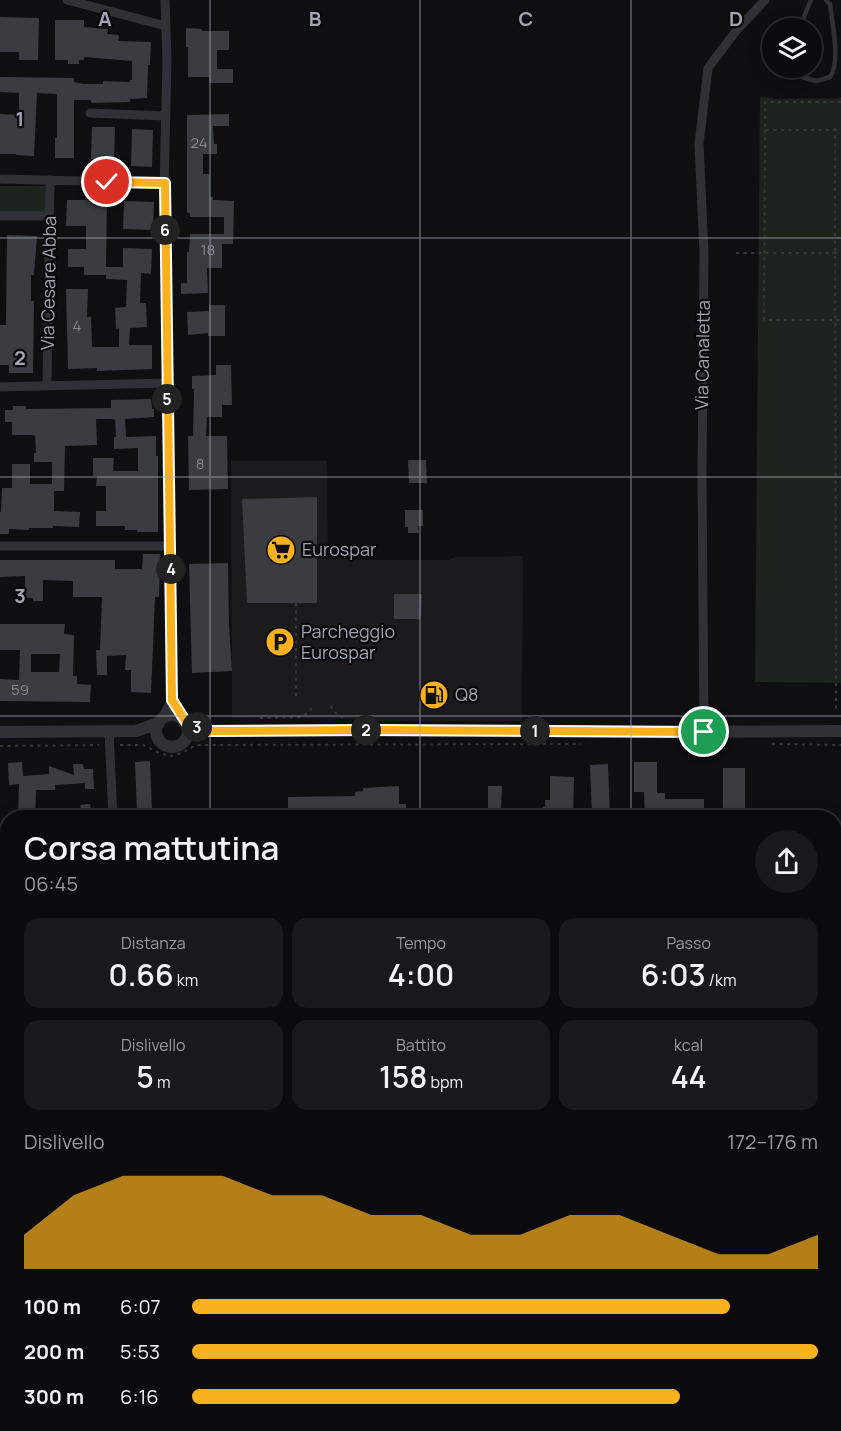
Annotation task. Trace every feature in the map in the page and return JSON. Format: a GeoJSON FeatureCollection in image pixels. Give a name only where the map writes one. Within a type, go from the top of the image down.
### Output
{"type":"FeatureCollection","features":[{"type":"Feature","properties":{"kind":"street"},"geometry":{"type":"LineString","coordinates":[[67,0],[166,26]]}},
{"type":"Feature","properties":{"kind":"street"},"geometry":{"type":"LineString","coordinates":[[165,0],[165,183],[172,700],[188,732],[184,742]]}},
{"type":"Feature","properties":{"kind":"street","name":"Via Canaletta"},"geometry":{"type":"LineString","coordinates":[[704,732],[702,474],[704,253],[699,144],[708,68],[736,31],[765,0]]}},
{"type":"Feature","properties":{"kind":"street"},"geometry":{"type":"LineString","coordinates":[[90,113],[165,116]]}},
{"type":"Feature","properties":{"kind":"street"},"geometry":{"type":"LineString","coordinates":[[0,179],[165,183]]}},
{"type":"Feature","properties":{"kind":"street","name":"Via Cesare Abba"},"geometry":{"type":"LineString","coordinates":[[47,386],[50,180]]}},
{"type":"Feature","properties":{"kind":"street"},"geometry":{"type":"LineString","coordinates":[[0,216],[50,216]]}},
{"type":"Feature","properties":{"kind":"street"},"geometry":{"type":"LineString","coordinates":[[0,387],[167,383]]}},
{"type":"Feature","properties":{"kind":"street"},"geometry":{"type":"LineString","coordinates":[[0,546],[171,546]]}},
{"type":"Feature","properties":{"kind":"street"},"geometry":{"type":"LineString","coordinates":[[172,700],[160,720],[156,733],[165,746],[175,747],[208,731],[841,731]]}},
{"type":"Feature","properties":{"kind":"street"},"geometry":{"type":"LineString","coordinates":[[136,731],[172,715],[208,731]]}},
{"type":"Feature","properties":{"kind":"street"},"geometry":{"type":"LineString","coordinates":[[109,731],[113,810]]}},
{"type":"Feature","properties":{"kind":"street"},"geometry":{"type":"LineString","coordinates":[[0,732],[136,731],[161,742]]}},
{"type":"Feature","properties":{"kind":"lane"},"geometry":{"type":"LineString","coordinates":[[804,18],[811,0]]}},
{"type":"Feature","properties":{"kind":"lane"},"geometry":{"type":"LineString","coordinates":[[802,78],[816,81],[830,77],[835,70],[830,4],[826,0]]}},
{"type":"Feature","properties":{"kind":"path"},"geometry":{"type":"LineString","coordinates":[[841,102],[765,102],[764,253],[764,320],[841,320]]}},
{"type":"Feature","properties":{"kind":"path"},"geometry":{"type":"LineString","coordinates":[[835,129],[836,713]]}},
{"type":"Feature","properties":{"kind":"path"},"geometry":{"type":"LineString","coordinates":[[765,130],[841,130]]}},
{"type":"Feature","properties":{"kind":"path"},"geometry":{"type":"LineString","coordinates":[[736,253],[841,253]]}},
{"type":"Feature","properties":{"kind":"path"},"geometry":{"type":"LineString","coordinates":[[296,603],[297,696]]}},
{"type":"Feature","properties":{"kind":"path"},"geometry":{"type":"LineString","coordinates":[[0,746],[143,745],[159,753],[172,756],[196,745],[583,744]]}},
{"type":"Feature","properties":{"kind":"path"},"geometry":{"type":"LineString","coordinates":[[772,744],[841,746]]}},
{"type":"Feature","properties":{"kind":"shaded area"},"geometry":{"type":"Polygon","coordinates":[[[760,97],[841,98],[841,683],[755,682],[760,97]]]}},
{"type":"Feature","properties":{"kind":"shaded area"},"geometry":{"type":"Polygon","coordinates":[[[0,186],[45,186],[46,213],[0,213],[0,186]]]}},
{"type":"Feature","properties":{"kind":"shaded area"},"geometry":{"type":"Polygon","coordinates":[[[231,461],[327,461],[328,559],[449,560],[455,557],[523,556],[522,721],[232,718],[231,461]]]}},
{"type":"Feature","properties":{"kind":"building"},"geometry":{"type":"Polygon","coordinates":[[[0,17],[39,18],[38,60],[19,60],[19,52],[0,52],[0,17]]]}},
{"type":"Feature","properties":{"kind":"building"},"geometry":{"type":"Polygon","coordinates":[[[55,20],[84,20],[84,27],[108,29],[107,34],[119,35],[118,41],[151,42],[147,98],[130,99],[130,102],[91,103],[91,100],[74,100],[74,158],[55,158],[57,94],[37,93],[34,156],[0,154],[0,114],[19,115],[19,93],[0,92],[0,77],[74,78],[74,82],[83,84],[103,84],[103,81],[130,82],[132,80],[132,61],[84,57],[84,60],[79,60],[79,64],[68,64],[68,60],[55,60],[55,20]]]}},
{"type":"Feature","properties":{"kind":"building"},"geometry":{"type":"Polygon","coordinates":[[[186,28],[202,29],[202,31],[229,31],[229,50],[217,50],[217,69],[233,69],[233,83],[209,83],[209,77],[188,77],[186,28]]]}},
{"type":"Feature","properties":{"kind":"building"},"geometry":{"type":"Polygon","coordinates":[[[229,114],[229,126],[213,126],[217,154],[203,154],[203,174],[210,174],[210,197],[213,197],[213,200],[234,201],[233,244],[222,244],[222,268],[207,268],[208,293],[181,294],[181,283],[187,283],[187,252],[189,252],[190,234],[224,234],[224,217],[190,217],[190,213],[187,213],[187,115],[229,114]]]}},
{"type":"Feature","properties":{"kind":"building"},"geometry":{"type":"Polygon","coordinates":[[[92,127],[115,127],[114,166],[102,166],[102,159],[91,159],[92,127]]]}},
{"type":"Feature","properties":{"kind":"building"},"geometry":{"type":"Polygon","coordinates":[[[132,129],[153,130],[152,167],[131,166],[132,129]]]}},
{"type":"Feature","properties":{"kind":"building"},"geometry":{"type":"Polygon","coordinates":[[[67,200],[107,200],[106,267],[123,267],[123,248],[152,249],[151,274],[141,273],[140,303],[146,303],[147,327],[130,328],[129,345],[152,345],[152,369],[97,371],[97,368],[68,369],[66,289],[88,289],[87,317],[91,317],[92,347],[119,347],[119,328],[116,329],[115,308],[126,307],[127,280],[106,279],[106,275],[84,275],[84,267],[68,267],[68,249],[86,249],[86,226],[66,226],[67,200]]]}},
{"type":"Feature","properties":{"kind":"building"},"geometry":{"type":"Polygon","coordinates":[[[124,201],[154,202],[153,230],[123,229],[124,201]]]}},
{"type":"Feature","properties":{"kind":"building"},"geometry":{"type":"Polygon","coordinates":[[[7,235],[37,236],[34,275],[31,275],[31,301],[34,301],[33,373],[9,373],[9,365],[0,365],[0,325],[6,325],[7,235]]]}},
{"type":"Feature","properties":{"kind":"building"},"geometry":{"type":"Polygon","coordinates":[[[209,305],[225,305],[225,336],[208,336],[208,333],[188,335],[187,312],[209,311],[209,305]]]}},
{"type":"Feature","properties":{"kind":"building"},"geometry":{"type":"Polygon","coordinates":[[[216,365],[231,365],[232,405],[222,405],[222,417],[207,417],[206,436],[227,436],[228,489],[189,490],[188,436],[193,436],[192,376],[216,375],[216,365]]]}},
{"type":"Feature","properties":{"kind":"building"},"geometry":{"type":"Polygon","coordinates":[[[151,399],[154,417],[125,419],[126,437],[156,436],[158,532],[125,530],[125,526],[96,526],[96,511],[106,511],[106,486],[96,486],[97,476],[93,476],[93,458],[114,458],[113,471],[138,471],[138,448],[114,449],[115,419],[96,419],[97,445],[65,446],[64,491],[54,491],[54,511],[80,512],[79,527],[9,529],[9,534],[0,534],[2,488],[12,488],[12,464],[30,464],[30,484],[52,484],[52,462],[34,462],[35,435],[12,435],[12,422],[5,422],[5,410],[13,410],[13,406],[26,406],[26,409],[111,408],[111,400],[151,399]]]}},
{"type":"Feature","properties":{"kind":"building"},"geometry":{"type":"Polygon","coordinates":[[[408,460],[426,460],[427,483],[409,483],[408,460]]]}},
{"type":"Feature","properties":{"kind":"building"},"geometry":{"type":"Polygon","coordinates":[[[317,497],[317,603],[247,603],[242,499],[317,497]]]}},
{"type":"Feature","properties":{"kind":"building"},"geometry":{"type":"Polygon","coordinates":[[[405,510],[423,510],[423,526],[418,526],[419,533],[408,533],[408,527],[405,527],[405,510]]]}},
{"type":"Feature","properties":{"kind":"building"},"geometry":{"type":"Polygon","coordinates":[[[143,554],[160,554],[159,597],[155,597],[151,693],[131,692],[131,670],[125,670],[126,655],[107,656],[107,675],[97,675],[96,650],[100,650],[102,597],[73,597],[73,581],[43,580],[43,601],[33,601],[33,598],[25,598],[25,576],[0,577],[0,560],[115,560],[115,569],[142,569],[143,554]]]}},
{"type":"Feature","properties":{"kind":"building"},"geometry":{"type":"Polygon","coordinates":[[[228,563],[232,671],[192,673],[189,564],[228,563]]]}},
{"type":"Feature","properties":{"kind":"building"},"geometry":{"type":"Polygon","coordinates":[[[394,594],[422,594],[421,619],[394,619],[394,594]]]}},
{"type":"Feature","properties":{"kind":"building"},"geometry":{"type":"Polygon","coordinates":[[[0,624],[65,624],[64,634],[74,635],[73,676],[77,676],[77,684],[91,685],[90,702],[0,701],[0,679],[19,680],[20,650],[0,650],[0,624]],[[31,654],[31,672],[59,672],[60,654],[31,654]]]}},
{"type":"Feature","properties":{"kind":"building"},"geometry":{"type":"Polygon","coordinates":[[[150,761],[152,810],[137,810],[135,762],[150,761]]]}},
{"type":"Feature","properties":{"kind":"building"},"geometry":{"type":"Polygon","coordinates":[[[22,762],[23,776],[49,774],[49,766],[74,775],[73,764],[83,764],[84,769],[93,769],[94,789],[85,789],[85,783],[55,785],[55,790],[36,790],[35,810],[18,810],[19,784],[9,785],[8,763],[22,762]]]}},
{"type":"Feature","properties":{"kind":"building"},"geometry":{"type":"Polygon","coordinates":[[[634,762],[657,762],[657,793],[665,793],[665,799],[704,799],[704,810],[645,810],[644,792],[634,792],[634,762]]]}},
{"type":"Feature","properties":{"kind":"building"},"geometry":{"type":"Polygon","coordinates":[[[608,764],[610,810],[592,810],[590,765],[608,764]]]}},
{"type":"Feature","properties":{"kind":"building"},"geometry":{"type":"Polygon","coordinates":[[[723,768],[745,768],[745,810],[723,810],[723,768]]]}},
{"type":"Feature","properties":{"kind":"building"},"geometry":{"type":"Polygon","coordinates":[[[550,776],[574,777],[573,810],[543,810],[545,800],[550,800],[550,776]]]}},
{"type":"Feature","properties":{"kind":"building"},"geometry":{"type":"Polygon","coordinates":[[[399,786],[399,804],[406,804],[406,810],[288,810],[288,797],[355,796],[355,792],[363,791],[363,788],[399,786]]]}},
{"type":"Feature","properties":{"kind":"building"},"geometry":{"type":"Polygon","coordinates":[[[488,786],[502,786],[501,809],[488,810],[488,786]]]}},
{"type":"Feature","properties":{"kind":"building"},"geometry":{"type":"Polygon","coordinates":[[[90,804],[91,810],[72,810],[81,809],[80,805],[90,804]]]}},
{"type":"Feature","properties":{"kind":"place","name":"Eurospar"},"geometry":{"type":"Point","coordinates":[281,550]}},
{"type":"Feature","properties":{"kind":"place","name":"Parcheggio Eurospar"},"geometry":{"type":"Point","coordinates":[280,642]}},
{"type":"Feature","properties":{"kind":"place","name":"Q8"},"geometry":{"type":"Point","coordinates":[434,695]}},
{"type":"Feature","properties":{"kind":"route"},"geometry":{"type":"LineString","coordinates":[[107,182],[165,183],[172,700],[186,722],[208,731],[704,732]]}}]}
